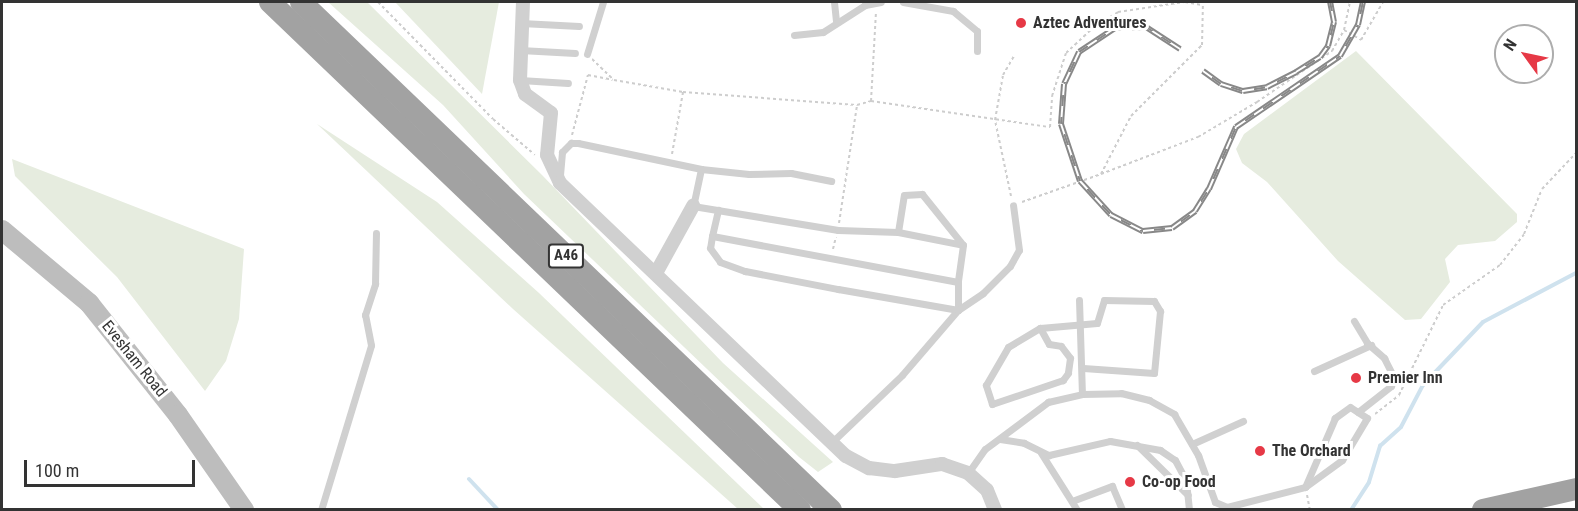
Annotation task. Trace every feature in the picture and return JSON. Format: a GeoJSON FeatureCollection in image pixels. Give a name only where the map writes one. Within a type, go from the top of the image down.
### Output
{"type":"FeatureCollection","features":[{"type":"Feature","properties":{"kind":"highway","name":"A46"},"geometry":{"type":"LineString","coordinates":[[270,2],[800,510]]}},
{"type":"Feature","properties":{"kind":"highway","name":"A46"},"geometry":{"type":"LineString","coordinates":[[301,2],[831,510]]}},
{"type":"Feature","properties":{"kind":"highway"},"geometry":{"type":"LineString","coordinates":[[1483,510],[1576,489]]}},
{"type":"Feature","properties":{"kind":"main road","name":"Evesham Road"},"geometry":{"type":"LineString","coordinates":[[2,230],[89,303],[178,415],[244,510]]}},
{"type":"Feature","properties":{"kind":"street"},"geometry":{"type":"LineString","coordinates":[[523,2],[518,50],[520,80],[525,94],[551,113],[547,155],[560,183],[846,456],[869,468],[895,471],[942,464],[968,473],[987,490],[994,510]]}},
{"type":"Feature","properties":{"kind":"street"},"geometry":{"type":"LineString","coordinates":[[656,273],[693,206]]}},
{"type":"Feature","properties":{"kind":"lane"},"geometry":{"type":"LineString","coordinates":[[586,54],[603,2]]}},
{"type":"Feature","properties":{"kind":"lane"},"geometry":{"type":"LineString","coordinates":[[834,2],[836,21]]}},
{"type":"Feature","properties":{"kind":"lane"},"geometry":{"type":"LineString","coordinates":[[794,35],[823,32],[836,21],[879,2]]}},
{"type":"Feature","properties":{"kind":"lane"},"geometry":{"type":"LineString","coordinates":[[903,2],[953,11],[977,31],[977,51]]}},
{"type":"Feature","properties":{"kind":"lane"},"geometry":{"type":"LineString","coordinates":[[520,23],[579,26]]}},
{"type":"Feature","properties":{"kind":"lane"},"geometry":{"type":"LineString","coordinates":[[518,50],[575,53]]}},
{"type":"Feature","properties":{"kind":"lane"},"geometry":{"type":"LineString","coordinates":[[520,80],[568,83]]}},
{"type":"Feature","properties":{"kind":"lane"},"geometry":{"type":"LineString","coordinates":[[560,183],[560,158],[571,143],[593,145],[670,165],[749,174],[791,173],[831,180]]}},
{"type":"Feature","properties":{"kind":"lane"},"geometry":{"type":"LineString","coordinates":[[701,169],[693,206],[838,230],[898,232],[963,244]]}},
{"type":"Feature","properties":{"kind":"lane"},"geometry":{"type":"LineString","coordinates":[[898,232],[904,195],[922,194],[963,244],[957,310]]}},
{"type":"Feature","properties":{"kind":"lane"},"geometry":{"type":"LineString","coordinates":[[832,442],[902,375],[957,310],[983,293],[1010,266],[1019,250],[1013,205]]}},
{"type":"Feature","properties":{"kind":"lane"},"geometry":{"type":"LineString","coordinates":[[718,210],[710,248],[720,262],[745,271],[957,310]]}},
{"type":"Feature","properties":{"kind":"lane"},"geometry":{"type":"LineString","coordinates":[[321,510],[371,345],[365,315],[375,284],[376,233]]}},
{"type":"Feature","properties":{"kind":"lane"},"geometry":{"type":"LineString","coordinates":[[712,237],[958,282]]}},
{"type":"Feature","properties":{"kind":"lane"},"geometry":{"type":"LineString","coordinates":[[1079,300],[1083,368],[1082,394]]}},
{"type":"Feature","properties":{"kind":"lane"},"geometry":{"type":"LineString","coordinates":[[1040,328],[1048,344],[1061,346],[1070,358],[1068,373],[1063,380],[992,404],[986,385],[1008,347],[1040,328],[1097,323],[1104,300],[1154,301],[1160,311],[1154,373],[1149,376],[1083,368]]}},
{"type":"Feature","properties":{"kind":"lane"},"geometry":{"type":"LineString","coordinates":[[1354,321],[1389,366],[1391,386],[1358,412]]}},
{"type":"Feature","properties":{"kind":"lane"},"geometry":{"type":"LineString","coordinates":[[1314,371],[1371,345]]}},
{"type":"Feature","properties":{"kind":"lane"},"geometry":{"type":"LineString","coordinates":[[968,473],[985,449],[1048,402],[1082,394],[1121,393],[1149,400],[1174,414],[1192,444],[1215,502],[1227,507],[1305,487],[1342,460],[1367,418],[1345,408],[1335,418],[1305,487]]}},
{"type":"Feature","properties":{"kind":"lane"},"geometry":{"type":"LineString","coordinates":[[1192,444],[1243,421]]}},
{"type":"Feature","properties":{"kind":"lane"},"geometry":{"type":"LineString","coordinates":[[1000,439],[1024,443],[1041,453],[1077,510]]}},
{"type":"Feature","properties":{"kind":"lane"},"geometry":{"type":"LineString","coordinates":[[1041,453],[1058,454],[1110,441],[1160,450],[1175,460],[1186,481],[1189,510]]}},
{"type":"Feature","properties":{"kind":"lane"},"geometry":{"type":"LineString","coordinates":[[1135,444],[1188,495]]}},
{"type":"Feature","properties":{"kind":"lane"},"geometry":{"type":"LineString","coordinates":[[1072,501],[1112,486],[1122,510]]}},
{"type":"Feature","properties":{"kind":"path"},"geometry":{"type":"LineString","coordinates":[[378,2],[529,153],[547,155]]}},
{"type":"Feature","properties":{"kind":"path"},"geometry":{"type":"LineString","coordinates":[[871,101],[879,2]]}},
{"type":"Feature","properties":{"kind":"path"},"geometry":{"type":"LineString","coordinates":[[1101,174],[1131,116],[1202,45],[1202,3],[1179,2]]}},
{"type":"Feature","properties":{"kind":"path"},"geometry":{"type":"LineString","coordinates":[[571,143],[588,75],[683,92],[856,105],[871,101],[1050,127],[1052,96],[1066,53],[1118,12],[1184,2]]}},
{"type":"Feature","properties":{"kind":"path"},"geometry":{"type":"LineString","coordinates":[[1014,56],[1004,75],[995,120],[1002,171],[1013,205],[1198,137],[1257,102],[1332,51],[1344,30],[1350,2]]}},
{"type":"Feature","properties":{"kind":"path"},"geometry":{"type":"LineString","coordinates":[[1344,30],[1361,40],[1383,2]]}},
{"type":"Feature","properties":{"kind":"path"},"geometry":{"type":"LineString","coordinates":[[586,54],[614,81]]}},
{"type":"Feature","properties":{"kind":"path"},"geometry":{"type":"LineString","coordinates":[[670,165],[683,92]]}},
{"type":"Feature","properties":{"kind":"path"},"geometry":{"type":"LineString","coordinates":[[831,258],[838,230],[856,105]]}},
{"type":"Feature","properties":{"kind":"path"},"geometry":{"type":"LineString","coordinates":[[1367,418],[1399,395],[1443,305],[1500,265],[1524,234],[1542,189],[1576,153]]}},
{"type":"Feature","properties":{"kind":"path"},"geometry":{"type":"LineString","coordinates":[[1305,487],[1310,510]]}},
{"type":"Feature","properties":{"kind":"shaded area"},"geometry":{"type":"Polygon","coordinates":[[[328,2],[367,2],[542,175],[723,363],[833,462],[818,472],[799,457],[524,194],[443,105],[328,2]]]}},
{"type":"Feature","properties":{"kind":"shaded area"},"geometry":{"type":"Polygon","coordinates":[[[395,2],[499,2],[482,94],[395,2]]]}},
{"type":"Feature","properties":{"kind":"shaded area"},"geometry":{"type":"Polygon","coordinates":[[[1356,51],[1517,214],[1517,222],[1495,241],[1458,245],[1445,259],[1450,282],[1421,319],[1405,320],[1338,261],[1267,182],[1242,163],[1236,149],[1244,134],[1356,51]]]}},
{"type":"Feature","properties":{"kind":"shaded area"},"geometry":{"type":"Polygon","coordinates":[[[317,124],[437,202],[539,293],[764,509],[738,509],[513,309],[317,124]]]}},
{"type":"Feature","properties":{"kind":"shaded area"},"geometry":{"type":"Polygon","coordinates":[[[12,159],[244,249],[239,319],[226,361],[205,391],[117,277],[15,176],[12,159]]]}},
{"type":"Feature","properties":{"kind":"waterway"},"geometry":{"type":"LineString","coordinates":[[1351,510],[1369,482],[1380,446],[1401,427],[1423,385],[1483,322],[1576,273]]}},
{"type":"Feature","properties":{"kind":"waterway"},"geometry":{"type":"LineString","coordinates":[[469,479],[498,510]]}},
{"type":"Feature","properties":{"kind":"railway"},"geometry":{"type":"LineString","coordinates":[[1203,71],[1221,84],[1243,91],[1267,87],[1296,72],[1320,57],[1328,46],[1334,22],[1330,2]]}},
{"type":"Feature","properties":{"kind":"railway"},"geometry":{"type":"LineString","coordinates":[[1180,49],[1146,27],[1115,28],[1079,52],[1064,84],[1061,124],[1080,181],[1111,215],[1143,231],[1172,228],[1195,211],[1209,189],[1236,127],[1340,56],[1358,25],[1363,2]]}},
{"type":"Feature","properties":{"kind":"place","name":"Aztec Adventures"},"geometry":{"type":"Point","coordinates":[1021,23]}},
{"type":"Feature","properties":{"kind":"place","name":"Premier Inn"},"geometry":{"type":"Point","coordinates":[1356,378]}},
{"type":"Feature","properties":{"kind":"place","name":"The Orchard"},"geometry":{"type":"Point","coordinates":[1260,451]}},
{"type":"Feature","properties":{"kind":"place","name":"Co-op Food"},"geometry":{"type":"Point","coordinates":[1130,482]}}]}
